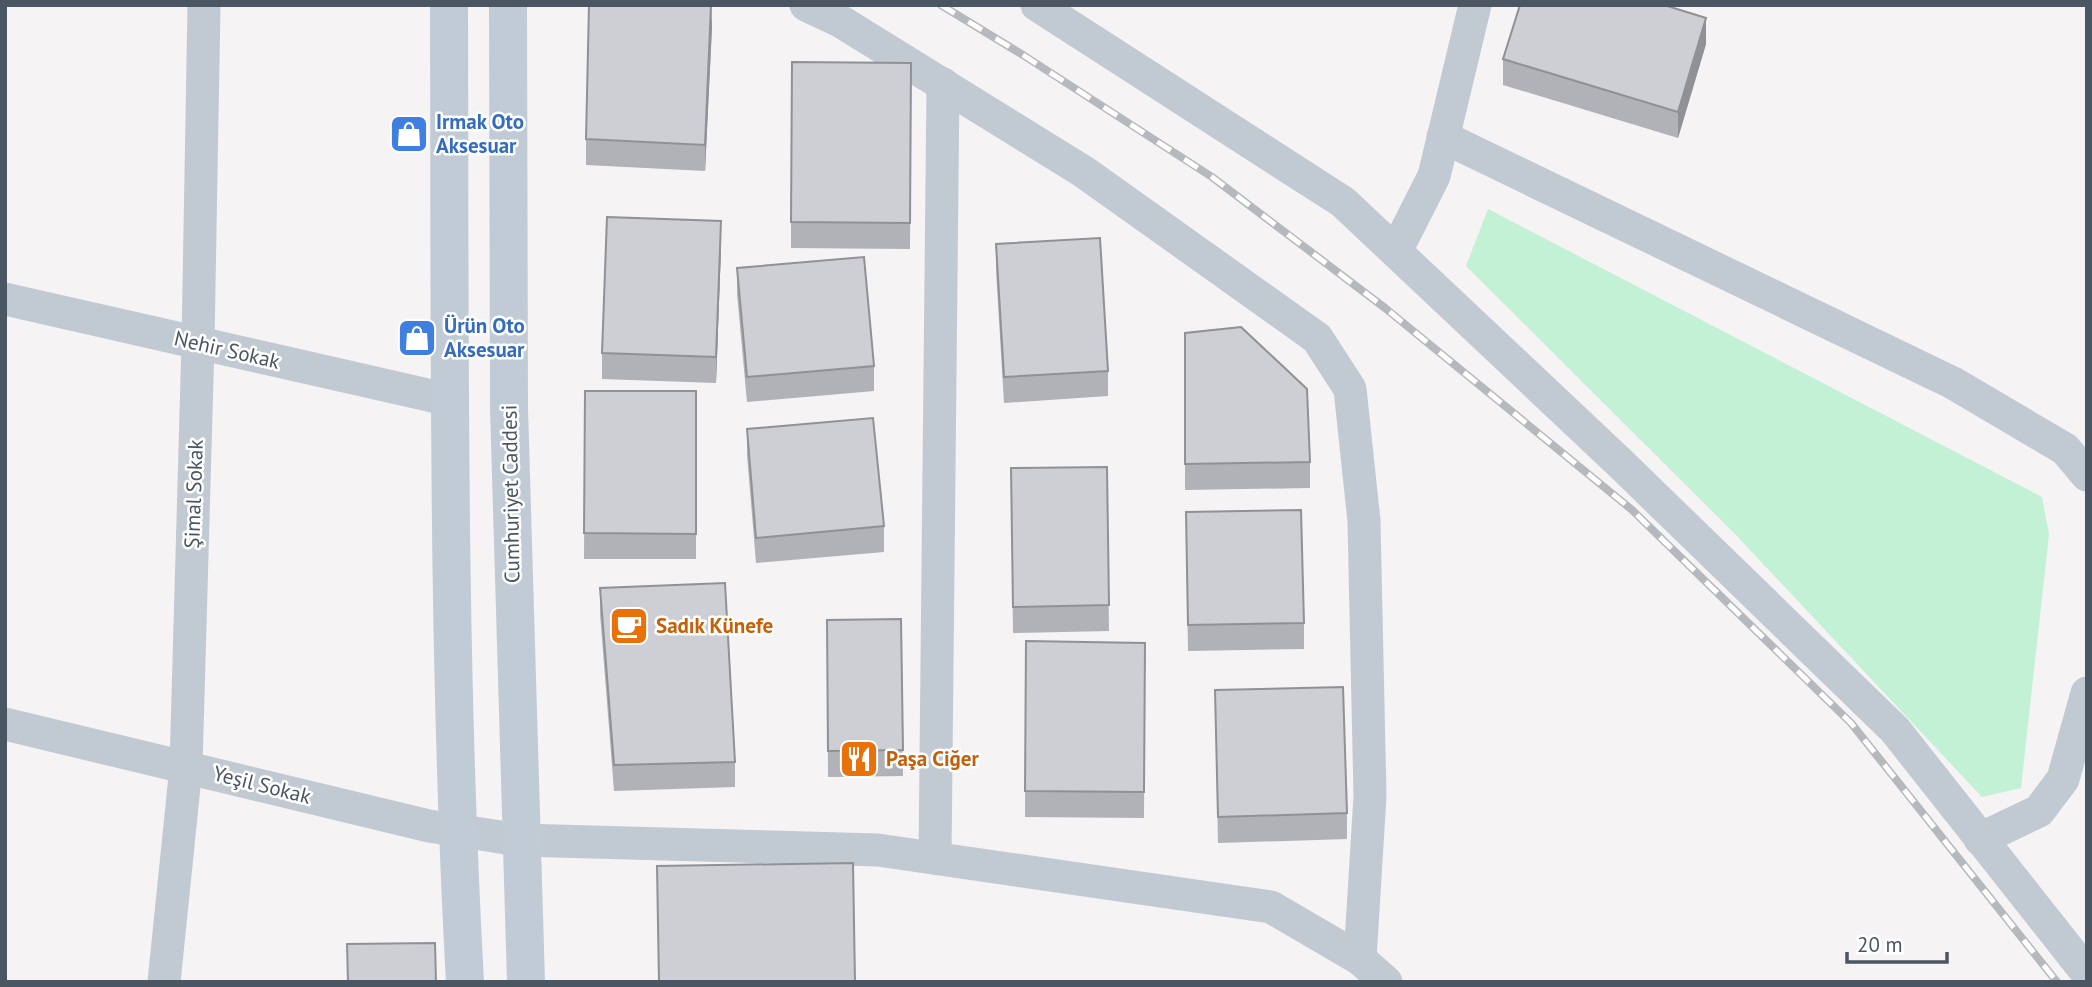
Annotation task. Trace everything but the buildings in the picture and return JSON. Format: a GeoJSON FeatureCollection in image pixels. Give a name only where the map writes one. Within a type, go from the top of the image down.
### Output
{"type":"FeatureCollection","features":[{"type":"Feature","properties":{"kind":"main road"},"geometry":{"type":"LineString","coordinates":[[449,5],[450,400],[457,830],[465,982]]}},
{"type":"Feature","properties":{"kind":"main road","name":"Cumhuriyet Caddesi"},"geometry":{"type":"LineString","coordinates":[[508,5],[509,408],[526,982]]}},
{"type":"Feature","properties":{"kind":"street","name":"Şimal Sokak"},"geometry":{"type":"LineString","coordinates":[[164,982],[186,767],[204,5]]}},
{"type":"Feature","properties":{"kind":"street"},"geometry":{"type":"LineString","coordinates":[[806,5],[840,21],[1084,172],[1317,338],[1350,390],[1364,521],[1370,782],[1360,959]]}},
{"type":"Feature","properties":{"kind":"street"},"geometry":{"type":"LineString","coordinates":[[1037,5],[1343,202],[1629,472],[1895,730],[2087,973]]}},
{"type":"Feature","properties":{"kind":"street"},"geometry":{"type":"LineString","coordinates":[[1396,251],[1434,176],[1475,5]]}},
{"type":"Feature","properties":{"kind":"street"},"geometry":{"type":"LineString","coordinates":[[935,858],[943,84]]}},
{"type":"Feature","properties":{"kind":"street"},"geometry":{"type":"LineString","coordinates":[[1443,137],[1953,383],[2065,449],[2087,475]]}},
{"type":"Feature","properties":{"kind":"street","name":"Nehir Sokak"},"geometry":{"type":"LineString","coordinates":[[5,299],[450,400]]}},
{"type":"Feature","properties":{"kind":"street"},"geometry":{"type":"LineString","coordinates":[[1980,839],[2039,810],[2063,779],[2087,693]]}},
{"type":"Feature","properties":{"kind":"street","name":"Yeşil Sokak"},"geometry":{"type":"LineString","coordinates":[[5,724],[429,826],[520,840],[878,849],[1271,907],[1360,959],[1386,982]]}},
{"type":"Feature","properties":{"kind":"green space"},"geometry":{"type":"Polygon","coordinates":[[[1488,209],[2042,497],[2049,534],[2021,788],[1982,797],[1735,534],[1466,266],[1488,209]]]}},
{"type":"Feature","properties":{"kind":"railway"},"geometry":{"type":"LineString","coordinates":[[941,5],[1212,177],[1385,308],[1631,509],[1851,723],[2057,982]]}},
{"type":"Feature","properties":{"kind":"place","name":"Irmak Oto Aksesuar"},"geometry":{"type":"Point","coordinates":[409,134]}},
{"type":"Feature","properties":{"kind":"place","name":"Ürün Oto Aksesuar"},"geometry":{"type":"Point","coordinates":[417,338]}},
{"type":"Feature","properties":{"kind":"place","name":"Sadık Künefe"},"geometry":{"type":"Point","coordinates":[629,626]}},
{"type":"Feature","properties":{"kind":"place","name":"Paşa Ciğer"},"geometry":{"type":"Point","coordinates":[859,759]}}]}
